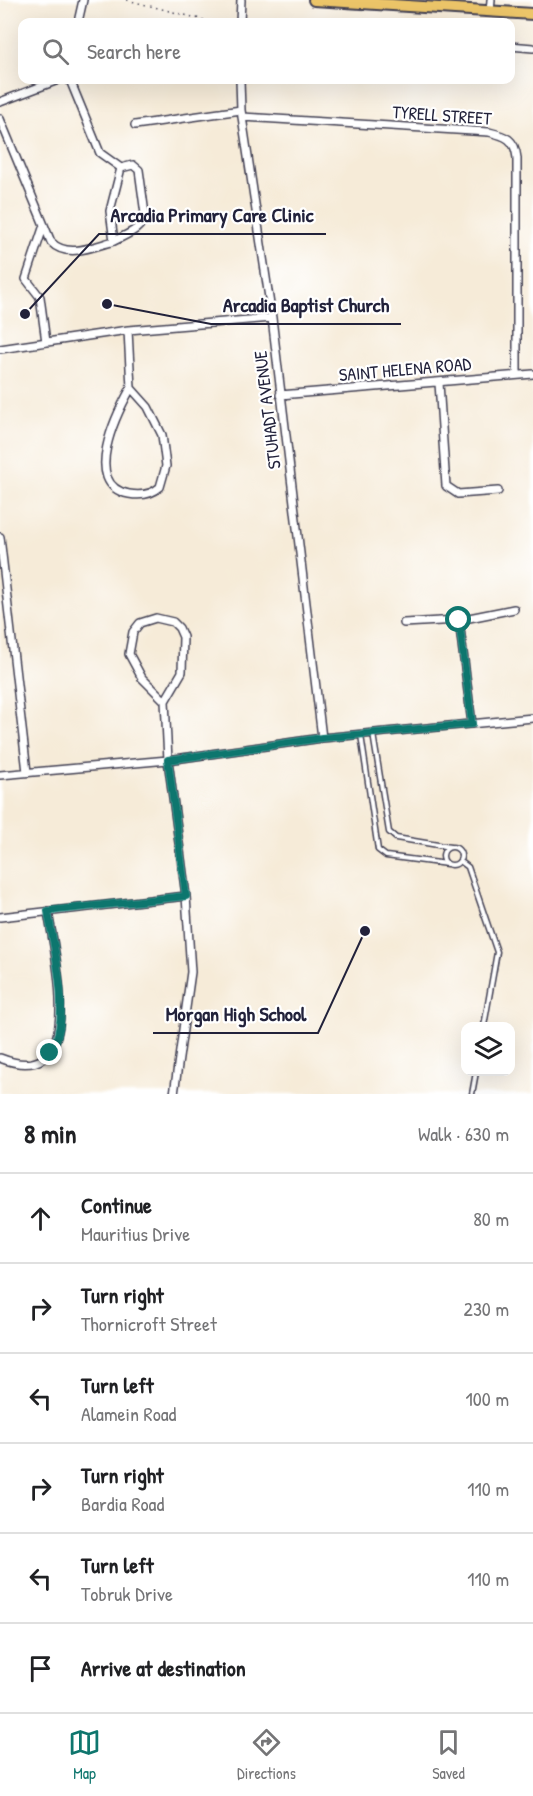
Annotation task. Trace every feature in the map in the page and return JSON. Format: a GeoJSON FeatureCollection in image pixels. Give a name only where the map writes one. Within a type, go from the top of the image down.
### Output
{"type":"FeatureCollection","features":[{"type":"Feature","properties":{"kind":"main road"},"geometry":{"type":"LineString","coordinates":[[314,0],[533,14]]}},
{"type":"Feature","properties":{"kind":"street"},"geometry":{"type":"LineString","coordinates":[[79,18],[83,0]]}},
{"type":"Feature","properties":{"kind":"street"},"geometry":{"type":"LineString","coordinates":[[240,18],[241,0]]}},
{"type":"Feature","properties":{"kind":"street"},"geometry":{"type":"LineString","coordinates":[[490,12],[491,0]]}},
{"type":"Feature","properties":{"kind":"street"},"geometry":{"type":"LineString","coordinates":[[515,46],[533,48]]}},
{"type":"Feature","properties":{"kind":"street"},"geometry":{"type":"LineString","coordinates":[[0,102],[47,84]]}},
{"type":"Feature","properties":{"kind":"street"},"geometry":{"type":"LineString","coordinates":[[0,119],[51,242],[62,250],[70,251],[114,241],[135,231],[144,221],[145,214],[139,170],[133,165],[121,168],[100,153],[72,84]]}},
{"type":"Feature","properties":{"kind":"street","name":"STUHADT AVENUE"},"geometry":{"type":"LineString","coordinates":[[240,84],[242,113],[272,318],[322,738]]}},
{"type":"Feature","properties":{"kind":"street"},"geometry":{"type":"LineString","coordinates":[[135,125],[242,113]]}},
{"type":"Feature","properties":{"kind":"street","name":"TYRELL STREET"},"geometry":{"type":"LineString","coordinates":[[242,113],[489,132],[506,137],[513,142],[517,158],[517,373]]}},
{"type":"Feature","properties":{"kind":"street"},"geometry":{"type":"LineString","coordinates":[[114,241],[110,211],[121,168]]}},
{"type":"Feature","properties":{"kind":"street"},"geometry":{"type":"LineString","coordinates":[[44,225],[26,279],[40,297],[46,342]]}},
{"type":"Feature","properties":{"kind":"street"},"geometry":{"type":"LineString","coordinates":[[0,349],[128,330],[272,318]]}},
{"type":"Feature","properties":{"kind":"street"},"geometry":{"type":"LineString","coordinates":[[128,330],[131,388],[118,412],[106,449],[107,477],[110,483],[123,492],[148,495],[160,487],[164,479],[166,466],[162,435],[152,413],[131,388]]}},
{"type":"Feature","properties":{"kind":"street","name":"SAINT HELENA ROAD"},"geometry":{"type":"LineString","coordinates":[[280,395],[439,383],[517,373],[533,374]]}},
{"type":"Feature","properties":{"kind":"street"},"geometry":{"type":"LineString","coordinates":[[439,383],[446,486],[458,494],[498,491]]}},
{"type":"Feature","properties":{"kind":"street"},"geometry":{"type":"LineString","coordinates":[[0,537],[27,772]]}},
{"type":"Feature","properties":{"kind":"street"},"geometry":{"type":"LineString","coordinates":[[404,623],[459,620],[514,609]]}},
{"type":"Feature","properties":{"kind":"street"},"geometry":{"type":"LineString","coordinates":[[165,701],[142,678],[129,654],[133,632],[140,624],[156,618],[173,622],[183,637],[182,672],[165,701],[168,760],[186,896],[191,987],[174,1094]]}},
{"type":"Feature","properties":{"kind":"street"},"geometry":{"type":"LineString","coordinates":[[459,620],[472,724]]}},
{"type":"Feature","properties":{"kind":"street"},"geometry":{"type":"LineString","coordinates":[[0,775],[168,760],[322,738],[533,718]]}},
{"type":"Feature","properties":{"kind":"street"},"geometry":{"type":"LineString","coordinates":[[0,917],[186,896]]}},
{"type":"Feature","properties":{"kind":"street"},"geometry":{"type":"LineString","coordinates":[[0,1058],[10,1062],[33,1062],[50,1053],[57,1042],[61,1008],[48,911]]}},
{"type":"Feature","properties":{"kind":"lane"},"geometry":{"type":"LineString","coordinates":[[373,734],[389,832],[396,838],[450,847],[459,851],[460,861],[468,867],[497,952],[485,1022]]}},
{"type":"Feature","properties":{"kind":"lane"},"geometry":{"type":"LineString","coordinates":[[361,735],[378,850],[386,856],[454,865],[460,861]]}},
{"type":"Feature","properties":{"kind":"lane"},"geometry":{"type":"LineString","coordinates":[[447,864],[443,855],[450,847]]}},
{"type":"Feature","properties":{"kind":"lane"},"geometry":{"type":"LineString","coordinates":[[472,1094],[475,1076]]}},
{"type":"Feature","properties":{"kind":"path"},"geometry":{"type":"LineString","coordinates":[[127,0],[197,18]]}},
{"type":"Feature","properties":{"kind":"place","name":"Arcadia Baptist Church"},"geometry":{"type":"Point","coordinates":[107,304]}},
{"type":"Feature","properties":{"kind":"place","name":"Arcadia Primary Care Clinic"},"geometry":{"type":"Point","coordinates":[25,314]}},
{"type":"Feature","properties":{"kind":"place","name":"Morgan High School"},"geometry":{"type":"Point","coordinates":[365,931]}},
{"type":"Feature","properties":{"kind":"route"},"geometry":{"type":"LineString","coordinates":[[50,1053],[57,1042],[61,1008],[48,911],[186,896],[168,760],[322,738],[472,724],[459,620]]}}]}
